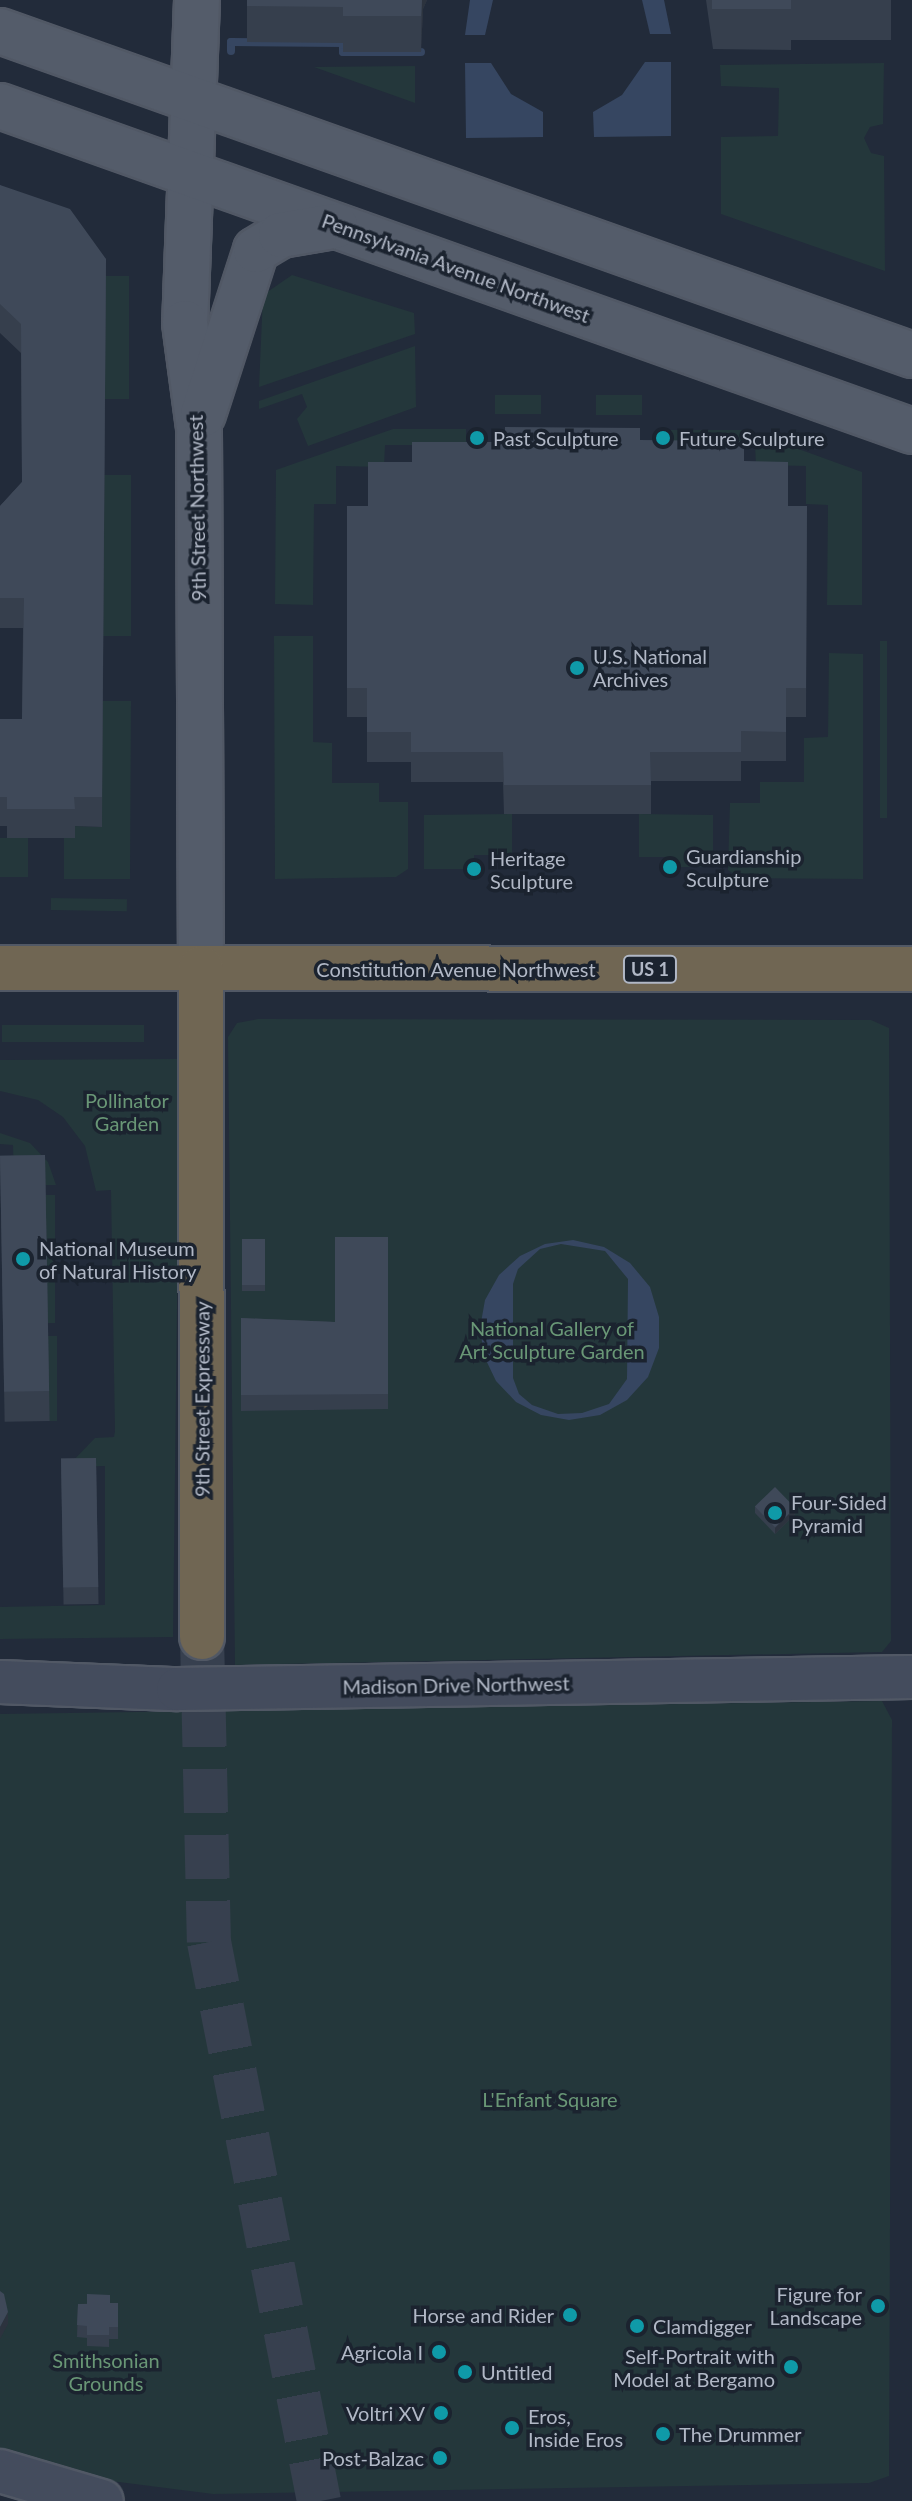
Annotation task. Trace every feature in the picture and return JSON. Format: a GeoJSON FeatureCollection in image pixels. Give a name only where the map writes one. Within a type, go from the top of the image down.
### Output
{"type":"FeatureCollection","features":[{"type":"Feature","properties":{"kind":"highway","name":"Constitution Avenue Northwest"},"geometry":{"type":"LineString","coordinates":[[0,968],[912,969]]}},
{"type":"Feature","properties":{"kind":"highway","name":"9th Street Expressway"},"geometry":{"type":"LineString","coordinates":[[201,968],[202,1637]]}},
{"type":"Feature","properties":{"kind":"main road","name":"9th Street Northwest"},"geometry":{"type":"LineString","coordinates":[[197,0],[185,323],[199,428],[201,968]]}},
{"type":"Feature","properties":{"kind":"main road"},"geometry":{"type":"LineString","coordinates":[[0,31],[912,355]]}},
{"type":"Feature","properties":{"kind":"main road","name":"Pennsylvania Avenue Northwest"},"geometry":{"type":"LineString","coordinates":[[0,106],[912,431]]}},
{"type":"Feature","properties":{"kind":"main road"},"geometry":{"type":"LineString","coordinates":[[199,428],[247,266],[256,250],[281,235],[335,226]]}},
{"type":"Feature","properties":{"kind":"street","name":"Madison Drive Northwest"},"geometry":{"type":"LineString","coordinates":[[0,1682],[178,1689],[912,1677]]}},
{"type":"Feature","properties":{"kind":"street"},"geometry":{"type":"LineString","coordinates":[[0,2471],[102,2501]]}},
{"type":"Feature","properties":{"kind":"green space"},"geometry":{"type":"Polygon","coordinates":[[[884,63],[883,124],[870,127],[864,138],[871,153],[884,156],[885,271],[721,214],[721,137],[778,136],[779,88],[721,86],[720,65],[884,63]]]}},
{"type":"Feature","properties":{"kind":"green space"},"geometry":{"type":"Polygon","coordinates":[[[415,66],[415,103],[314,67],[415,66]]]}},
{"type":"Feature","properties":{"kind":"green space"},"geometry":{"type":"Polygon","coordinates":[[[292,275],[414,313],[415,334],[259,387],[263,295],[292,275]]]}},
{"type":"Feature","properties":{"kind":"green space"},"geometry":{"type":"Polygon","coordinates":[[[97,276],[129,276],[129,399],[97,399],[97,276]]]}},
{"type":"Feature","properties":{"kind":"green space"},"geometry":{"type":"Polygon","coordinates":[[[415,346],[416,407],[308,446],[297,419],[307,407],[302,394],[259,409],[259,401],[415,346]]]}},
{"type":"Feature","properties":{"kind":"green space"},"geometry":{"type":"Polygon","coordinates":[[[495,395],[541,395],[541,414],[495,414],[495,395]]]}},
{"type":"Feature","properties":{"kind":"green space"},"geometry":{"type":"Polygon","coordinates":[[[596,395],[642,395],[642,415],[596,415],[596,395]]]}},
{"type":"Feature","properties":{"kind":"green space"},"geometry":{"type":"Polygon","coordinates":[[[393,429],[466,429],[466,445],[385,445],[384,467],[336,466],[336,504],[314,504],[313,605],[275,604],[276,470],[393,429]]]}},
{"type":"Feature","properties":{"kind":"green space"},"geometry":{"type":"Polygon","coordinates":[[[671,430],[746,430],[862,472],[862,605],[827,605],[828,505],[806,504],[806,466],[756,465],[755,445],[671,444],[671,430]]]}},
{"type":"Feature","properties":{"kind":"green space"},"geometry":{"type":"Polygon","coordinates":[[[103,475],[131,475],[131,636],[103,636],[103,475]]]}},
{"type":"Feature","properties":{"kind":"green space"},"geometry":{"type":"Polygon","coordinates":[[[274,636],[313,636],[313,742],[332,743],[332,783],[379,783],[379,802],[408,802],[408,869],[396,877],[275,879],[274,636]]]}},
{"type":"Feature","properties":{"kind":"green space"},"geometry":{"type":"Polygon","coordinates":[[[880,641],[887,641],[887,818],[880,818],[880,641]]]}},
{"type":"Feature","properties":{"kind":"green space"},"geometry":{"type":"Polygon","coordinates":[[[829,653],[863,654],[863,879],[739,878],[728,870],[730,803],[760,803],[760,782],[804,782],[804,738],[828,737],[829,653]]]}},
{"type":"Feature","properties":{"kind":"green space"},"geometry":{"type":"Polygon","coordinates":[[[102,701],[131,701],[130,879],[64,879],[64,838],[74,838],[74,826],[101,827],[102,701]]]}},
{"type":"Feature","properties":{"kind":"green space"},"geometry":{"type":"Polygon","coordinates":[[[512,814],[512,855],[474,855],[474,869],[424,869],[424,815],[512,814]]]}},
{"type":"Feature","properties":{"kind":"green space"},"geometry":{"type":"Polygon","coordinates":[[[639,814],[713,815],[713,867],[670,867],[670,857],[639,857],[639,814]]]}},
{"type":"Feature","properties":{"kind":"green space"},"geometry":{"type":"Polygon","coordinates":[[[0,838],[28,838],[28,877],[0,877],[0,838]]]}},
{"type":"Feature","properties":{"kind":"green space"},"geometry":{"type":"Polygon","coordinates":[[[51,898],[127,899],[127,911],[51,910],[51,898]]]}},
{"type":"Feature","properties":{"kind":"green space","name":"National Gallery of Art Sculpture Garden"},"geometry":{"type":"Polygon","coordinates":[[[258,1019],[871,1020],[889,1028],[891,1641],[882,1652],[235,1665],[228,1037],[237,1023],[258,1019]]]}},
{"type":"Feature","properties":{"kind":"green space"},"geometry":{"type":"Polygon","coordinates":[[[2,1025],[144,1025],[144,1042],[2,1042],[2,1025]]]}},
{"type":"Feature","properties":{"kind":"green space","name":"Pollinator Garden"},"geometry":{"type":"Polygon","coordinates":[[[180,1059],[173,1637],[0,1639],[0,1607],[105,1605],[105,1466],[67,1467],[95,1438],[114,1437],[115,1431],[111,1190],[96,1191],[85,1146],[63,1117],[38,1100],[0,1091],[0,1060],[180,1059]]]}},
{"type":"Feature","properties":{"kind":"green space"},"geometry":{"type":"Polygon","coordinates":[[[0,1133],[30,1143],[48,1162],[56,1185],[14,1185],[13,1145],[0,1144],[0,1133]]]}},
{"type":"Feature","properties":{"kind":"green space"},"geometry":{"type":"Polygon","coordinates":[[[45,1195],[55,1195],[55,1323],[45,1323],[45,1195]]]}},
{"type":"Feature","properties":{"kind":"green space"},"geometry":{"type":"Polygon","coordinates":[[[47,1336],[57,1336],[57,1421],[47,1421],[47,1336]]]}},
{"type":"Feature","properties":{"kind":"green space","name":"L'Enfant Square"},"geometry":{"type":"Polygon","coordinates":[[[882,1701],[892,1720],[889,2476],[869,2483],[213,2494],[111,2481],[0,2450],[0,1714],[882,1701]]]}},
{"type":"Feature","properties":{"kind":"water"},"geometry":{"type":"Polygon","coordinates":[[[470,0],[493,0],[485,35],[465,35],[470,0]]]}},
{"type":"Feature","properties":{"kind":"water"},"geometry":{"type":"Polygon","coordinates":[[[642,0],[664,0],[671,34],[650,34],[642,0]]]}},
{"type":"Feature","properties":{"kind":"water"},"geometry":{"type":"Polygon","coordinates":[[[645,62],[671,62],[671,136],[594,137],[593,112],[622,95],[645,62]]]}},
{"type":"Feature","properties":{"kind":"water"},"geometry":{"type":"Polygon","coordinates":[[[465,63],[491,63],[511,94],[543,112],[543,137],[466,138],[465,63]]]}},
{"type":"Feature","properties":{"kind":"water"},"geometry":{"type":"Polygon","coordinates":[[[573,1240],[604,1247],[630,1263],[650,1287],[659,1317],[659,1348],[648,1377],[627,1400],[600,1415],[569,1420],[541,1415],[516,1402],[496,1381],[484,1356],[480,1328],[485,1300],[499,1275],[520,1256],[545,1244],[573,1240]],[[561,1244],[540,1249],[518,1269],[513,1284],[513,1378],[519,1394],[532,1405],[558,1414],[582,1413],[609,1404],[627,1379],[628,1279],[605,1251],[561,1244]]]}},
{"type":"Feature","properties":{"kind":"building"},"geometry":{"type":"Polygon","coordinates":[[[247,0],[422,0],[421,16],[343,16],[343,7],[247,6],[247,0]]]}},
{"type":"Feature","properties":{"kind":"building"},"geometry":{"type":"Polygon","coordinates":[[[712,0],[791,0],[791,9],[712,9],[712,0]]]}},
{"type":"Feature","properties":{"kind":"building"},"geometry":{"type":"Polygon","coordinates":[[[0,185],[70,209],[106,259],[102,797],[74,797],[75,809],[7,809],[7,797],[0,797],[0,719],[22,719],[24,598],[0,598],[0,506],[22,482],[21,324],[0,304],[0,185]]]}},
{"type":"Feature","properties":{"kind":"building","name":"U.S. National Archives"},"geometry":{"type":"Polygon","coordinates":[[[505,427],[640,428],[640,440],[744,441],[744,461],[788,462],[788,506],[807,506],[806,688],[786,688],[786,732],[741,731],[741,752],[650,752],[651,785],[504,785],[503,752],[411,752],[411,732],[367,732],[367,688],[347,688],[347,506],[368,506],[368,462],[412,462],[412,442],[505,442],[505,427]]]}},
{"type":"Feature","properties":{"kind":"building","name":"National Museum of Natural History"},"geometry":{"type":"Polygon","coordinates":[[[45,1155],[49,1391],[4,1392],[0,1156],[45,1155]]]}},
{"type":"Feature","properties":{"kind":"building"},"geometry":{"type":"Polygon","coordinates":[[[335,1237],[388,1237],[388,1394],[241,1395],[241,1318],[335,1322],[335,1237]]]}},
{"type":"Feature","properties":{"kind":"building"},"geometry":{"type":"Polygon","coordinates":[[[242,1239],[265,1239],[265,1285],[242,1285],[242,1239]]]}},
{"type":"Feature","properties":{"kind":"building"},"geometry":{"type":"Polygon","coordinates":[[[96,1458],[98,1587],[63,1588],[61,1459],[96,1458]]]}},
{"type":"Feature","properties":{"kind":"building","name":"Four-Sided Pyramid"},"geometry":{"type":"Polygon","coordinates":[[[775,1487],[795,1508],[775,1527],[755,1506],[775,1487]]]}},
{"type":"Feature","properties":{"kind":"building"},"geometry":{"type":"Polygon","coordinates":[[[0,2291],[4,2294],[8,2312],[0,2327],[0,2291]]]}},
{"type":"Feature","properties":{"kind":"building"},"geometry":{"type":"Polygon","coordinates":[[[87,2294],[110,2295],[110,2303],[118,2303],[118,2327],[109,2327],[109,2335],[87,2335],[87,2326],[77,2325],[78,2304],[87,2304],[87,2294]]]}},
{"type":"Feature","properties":{"kind":"waterway"},"geometry":{"type":"LineString","coordinates":[[231,51],[231,42],[343,43],[343,52],[421,52]]}},
{"type":"Feature","properties":{"kind":"tunnel"},"geometry":{"type":"LineString","coordinates":[[202,1637],[209,1942],[319,2501]]}},
{"type":"Feature","properties":{"kind":"place","name":"Past Sculpture"},"geometry":{"type":"Point","coordinates":[477,438]}},
{"type":"Feature","properties":{"kind":"place","name":"Future Sculpture"},"geometry":{"type":"Point","coordinates":[663,438]}},
{"type":"Feature","properties":{"kind":"place","name":"U.S. National Archives"},"geometry":{"type":"Point","coordinates":[577,668]}},
{"type":"Feature","properties":{"kind":"place","name":"Guardianship Sculpture"},"geometry":{"type":"Point","coordinates":[670,867]}},
{"type":"Feature","properties":{"kind":"place","name":"Heritage Sculpture"},"geometry":{"type":"Point","coordinates":[474,869]}},
{"type":"Feature","properties":{"kind":"place","name":"National Museum of Natural History"},"geometry":{"type":"Point","coordinates":[23,1259]}},
{"type":"Feature","properties":{"kind":"place","name":"Four-Sided Pyramid"},"geometry":{"type":"Point","coordinates":[775,1513]}},
{"type":"Feature","properties":{"kind":"place","name":"Figure for Landscape"},"geometry":{"type":"Point","coordinates":[878,2306]}},
{"type":"Feature","properties":{"kind":"place","name":"Horse and Rider"},"geometry":{"type":"Point","coordinates":[570,2315]}},
{"type":"Feature","properties":{"kind":"place","name":"Clamdigger"},"geometry":{"type":"Point","coordinates":[637,2326]}},
{"type":"Feature","properties":{"kind":"place","name":"Agricola I"},"geometry":{"type":"Point","coordinates":[439,2352]}},
{"type":"Feature","properties":{"kind":"place","name":"Self-Portrait with Model at Bergamo"},"geometry":{"type":"Point","coordinates":[791,2367]}},
{"type":"Feature","properties":{"kind":"place","name":"Untitled"},"geometry":{"type":"Point","coordinates":[465,2372]}},
{"type":"Feature","properties":{"kind":"place","name":"Voltri XV"},"geometry":{"type":"Point","coordinates":[441,2413]}},
{"type":"Feature","properties":{"kind":"place","name":"Eros, Inside Eros"},"geometry":{"type":"Point","coordinates":[512,2428]}},
{"type":"Feature","properties":{"kind":"place","name":"The Drummer"},"geometry":{"type":"Point","coordinates":[663,2434]}},
{"type":"Feature","properties":{"kind":"place","name":"Post-Balzac"},"geometry":{"type":"Point","coordinates":[440,2458]}},
{"type":"Feature","properties":{"kind":"park label","name":"Smithsonian Grounds"},"geometry":{"type":"Point","coordinates":[106,2372]}}]}
